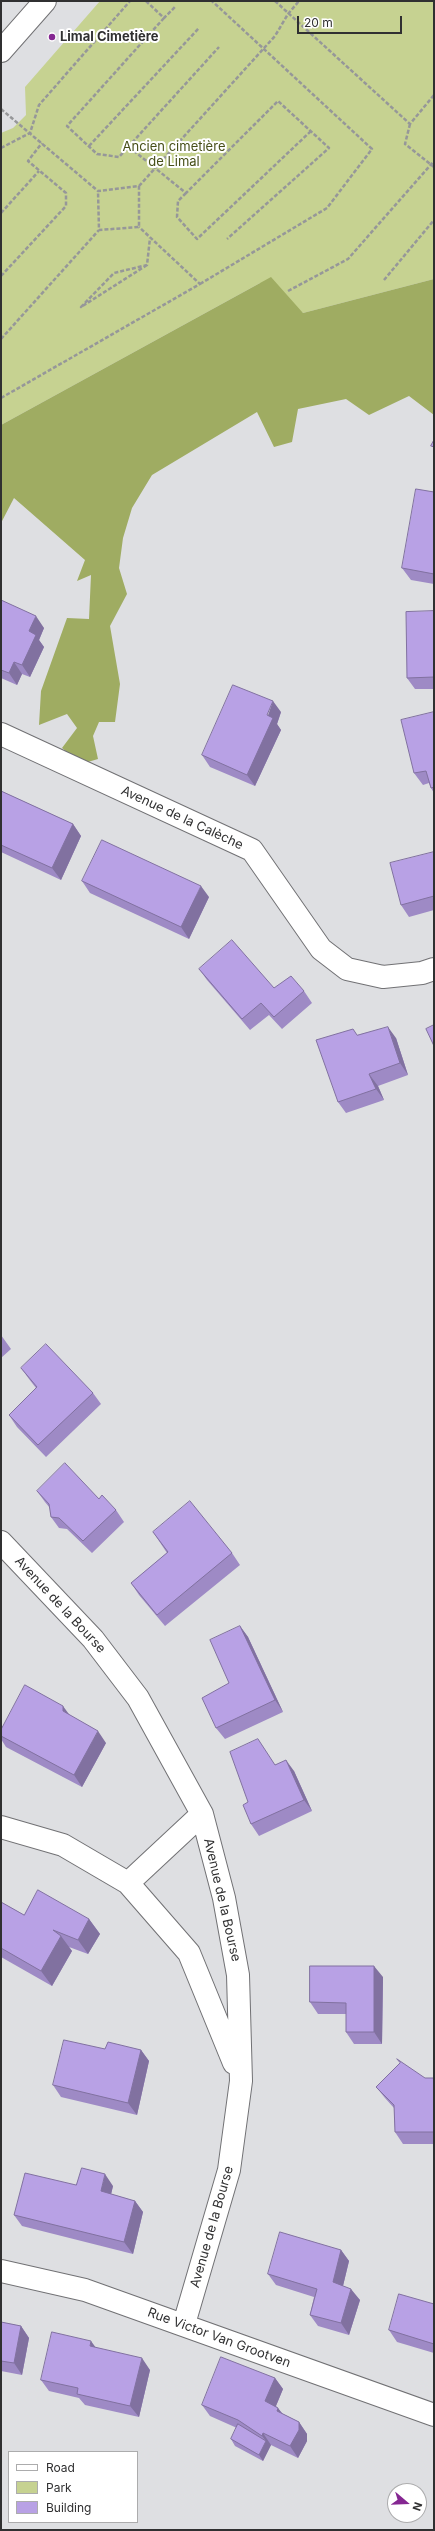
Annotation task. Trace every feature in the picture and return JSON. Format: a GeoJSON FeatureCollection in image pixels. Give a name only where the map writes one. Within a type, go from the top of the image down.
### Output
{"type":"FeatureCollection","features":[{"type":"Feature","properties":{"kind":"street"},"geometry":{"type":"LineString","coordinates":[[1,51],[45,1]]}},
{"type":"Feature","properties":{"kind":"street","name":"Avenue de la Calèche"},"geometry":{"type":"LineString","coordinates":[[1,734],[252,850],[321,949],[347,969],[383,977],[422,973],[434,969]]}},
{"type":"Feature","properties":{"kind":"street","name":"Avenue de la Bourse"},"geometry":{"type":"LineString","coordinates":[[1,1542],[93,1639],[138,1698],[202,1814],[224,1898],[238,1975],[241,2081],[229,2170],[184,2324]]}},
{"type":"Feature","properties":{"kind":"street","name":"Avenue de la Bourse"},"geometry":{"type":"LineString","coordinates":[[128,1883],[202,1814]]}},
{"type":"Feature","properties":{"kind":"street","name":"Avenue de la Bourse"},"geometry":{"type":"LineString","coordinates":[[1,1827],[63,1845],[128,1883],[189,1953],[221,2026],[241,2081]]}},
{"type":"Feature","properties":{"kind":"street","name":"Rue Victor Van Grootven"},"geometry":{"type":"LineString","coordinates":[[1,2271],[85,2290],[184,2324],[365,2392],[434,2415]]}},
{"type":"Feature","properties":{"kind":"path"},"geometry":{"type":"LineString","coordinates":[[1,148],[30,133],[39,105],[130,1]]}},
{"type":"Feature","properties":{"kind":"path"},"geometry":{"type":"LineString","coordinates":[[146,1],[164,18]]}},
{"type":"Feature","properties":{"kind":"path"},"geometry":{"type":"LineString","coordinates":[[1,398],[200,284],[327,208],[372,149],[212,1]]}},
{"type":"Feature","properties":{"kind":"path"},"geometry":{"type":"LineString","coordinates":[[275,1],[410,124]]}},
{"type":"Feature","properties":{"kind":"path"},"geometry":{"type":"LineString","coordinates":[[1,109],[98,191],[139,186],[275,36],[288,14],[299,1]]}},
{"type":"Feature","properties":{"kind":"path"},"geometry":{"type":"LineString","coordinates":[[176,6],[66,126],[97,154],[120,157],[218,47]]}},
{"type":"Feature","properties":{"kind":"path"},"geometry":{"type":"LineString","coordinates":[[89,146],[199,28]]}},
{"type":"Feature","properties":{"kind":"path"},"geometry":{"type":"LineString","coordinates":[[434,96],[410,124],[405,144],[434,167]]}},
{"type":"Feature","properties":{"kind":"path"},"geometry":{"type":"LineString","coordinates":[[227,240],[328,148],[311,131],[278,101],[178,201],[177,217],[197,239],[311,131]]}},
{"type":"Feature","properties":{"kind":"path"},"geometry":{"type":"LineString","coordinates":[[2,276],[66,206],[66,193],[28,161],[42,143]]}},
{"type":"Feature","properties":{"kind":"path"},"geometry":{"type":"LineString","coordinates":[[129,147],[156,167],[186,193]]}},
{"type":"Feature","properties":{"kind":"path"},"geometry":{"type":"LineString","coordinates":[[288,291],[348,259],[434,161]]}},
{"type":"Feature","properties":{"kind":"path"},"geometry":{"type":"LineString","coordinates":[[1,213],[39,170]]}},
{"type":"Feature","properties":{"kind":"path"},"geometry":{"type":"LineString","coordinates":[[139,186],[139,227]]}},
{"type":"Feature","properties":{"kind":"path"},"geometry":{"type":"LineString","coordinates":[[1,339],[99,230],[98,191]]}},
{"type":"Feature","properties":{"kind":"path"},"geometry":{"type":"LineString","coordinates":[[384,280],[434,220]]}},
{"type":"Feature","properties":{"kind":"path"},"geometry":{"type":"LineString","coordinates":[[99,230],[139,227],[200,284]]}},
{"type":"Feature","properties":{"kind":"path"},"geometry":{"type":"LineString","coordinates":[[147,265],[150,237]]}},
{"type":"Feature","properties":{"kind":"path"},"geometry":{"type":"LineString","coordinates":[[147,265],[87,303],[81,307],[114,273],[147,265]]}},
{"type":"Feature","properties":{"kind":"green space","name":"Ancien cimetière de Limal"},"geometry":{"type":"Polygon","coordinates":[[[100,1],[434,1],[434,279],[303,313],[260,283],[1,425],[1,133],[13,128],[26,115],[25,87],[100,1]]]}},
{"type":"Feature","properties":{"kind":"green space"},"geometry":{"type":"Polygon","coordinates":[[[271,277],[303,313],[434,279],[434,415],[409,396],[369,415],[346,399],[298,409],[292,442],[274,447],[257,412],[152,475],[132,508],[123,538],[119,568],[127,594],[110,626],[120,684],[115,722],[99,722],[93,736],[98,759],[81,764],[62,748],[77,728],[67,714],[39,725],[41,691],[67,618],[89,619],[91,575],[77,581],[85,560],[14,498],[1,523],[1,425],[271,277]]]}},
{"type":"Feature","properties":{"kind":"building"},"geometry":{"type":"Polygon","coordinates":[[[434,440],[434,447],[431,446],[434,440]]]}},
{"type":"Feature","properties":{"kind":"building"},"geometry":{"type":"Polygon","coordinates":[[[416,489],[434,492],[434,574],[402,568],[416,489]]]}},
{"type":"Feature","properties":{"kind":"building"},"geometry":{"type":"Polygon","coordinates":[[[1,600],[36,616],[29,631],[36,635],[22,665],[14,662],[9,673],[1,670],[1,600]]]}},
{"type":"Feature","properties":{"kind":"building"},"geometry":{"type":"Polygon","coordinates":[[[434,611],[434,677],[407,678],[406,612],[434,611]]]}},
{"type":"Feature","properties":{"kind":"building"},"geometry":{"type":"Polygon","coordinates":[[[233,685],[273,701],[267,715],[273,718],[247,775],[202,755],[233,685]]]}},
{"type":"Feature","properties":{"kind":"building"},"geometry":{"type":"Polygon","coordinates":[[[434,712],[434,787],[431,788],[426,771],[414,773],[401,720],[434,712]]]}},
{"type":"Feature","properties":{"kind":"building"},"geometry":{"type":"Polygon","coordinates":[[[1,791],[73,824],[52,868],[1,845],[1,791]]]}},
{"type":"Feature","properties":{"kind":"building"},"geometry":{"type":"Polygon","coordinates":[[[102,840],[201,886],[181,927],[82,881],[102,840]]]}},
{"type":"Feature","properties":{"kind":"building"},"geometry":{"type":"Polygon","coordinates":[[[434,852],[434,896],[401,905],[390,863],[434,852]]]}},
{"type":"Feature","properties":{"kind":"building"},"geometry":{"type":"Polygon","coordinates":[[[232,940],[274,988],[291,976],[304,991],[274,1017],[261,1003],[242,1019],[199,969],[232,940]]]}},
{"type":"Feature","properties":{"kind":"building"},"geometry":{"type":"Polygon","coordinates":[[[434,1025],[434,1046],[426,1029],[434,1025]]]}},
{"type":"Feature","properties":{"kind":"building"},"geometry":{"type":"Polygon","coordinates":[[[388,1027],[400,1063],[369,1074],[376,1089],[338,1102],[316,1040],[353,1029],[357,1035],[388,1027]]]}},
{"type":"Feature","properties":{"kind":"building"},"geometry":{"type":"Polygon","coordinates":[[[46,1344],[93,1393],[38,1445],[9,1415],[37,1387],[21,1368],[46,1344]]]}},
{"type":"Feature","properties":{"kind":"building"},"geometry":{"type":"Polygon","coordinates":[[[65,1463],[99,1499],[102,1495],[116,1510],[83,1541],[59,1518],[51,1517],[49,1504],[37,1491],[65,1463]]]}},
{"type":"Feature","properties":{"kind":"building"},"geometry":{"type":"Polygon","coordinates":[[[190,1501],[232,1553],[157,1615],[131,1583],[168,1552],[153,1532],[190,1501]]]}},
{"type":"Feature","properties":{"kind":"building"},"geometry":{"type":"Polygon","coordinates":[[[240,1626],[275,1700],[216,1728],[202,1698],[229,1683],[210,1640],[240,1626]]]}},
{"type":"Feature","properties":{"kind":"building"},"geometry":{"type":"Polygon","coordinates":[[[25,1685],[63,1706],[63,1711],[98,1731],[74,1775],[1,1736],[1,1730],[25,1685]]]}},
{"type":"Feature","properties":{"kind":"building"},"geometry":{"type":"Polygon","coordinates":[[[258,1739],[275,1765],[286,1760],[304,1800],[251,1824],[243,1805],[248,1802],[230,1752],[258,1739]]]}},
{"type":"Feature","properties":{"kind":"building"},"geometry":{"type":"Polygon","coordinates":[[[38,1890],[89,1919],[78,1940],[53,1930],[61,1936],[41,1971],[1,1948],[1,1902],[24,1915],[38,1890]]]}},
{"type":"Feature","properties":{"kind":"building"},"geometry":{"type":"Polygon","coordinates":[[[310,1966],[374,1966],[374,2032],[346,2032],[346,2003],[310,2002],[310,1966]]]}},
{"type":"Feature","properties":{"kind":"building"},"geometry":{"type":"Polygon","coordinates":[[[64,2040],[105,2049],[108,2042],[141,2050],[128,2103],[53,2085],[64,2040]]]}},
{"type":"Feature","properties":{"kind":"building"},"geometry":{"type":"Polygon","coordinates":[[[397,2059],[425,2078],[434,2078],[434,2132],[395,2132],[394,2105],[376,2087],[400,2063],[397,2059]]]}},
{"type":"Feature","properties":{"kind":"building"},"geometry":{"type":"Polygon","coordinates":[[[82,2168],[105,2174],[101,2191],[135,2201],[124,2242],[14,2215],[25,2173],[76,2185],[82,2168]]]}},
{"type":"Feature","properties":{"kind":"building"},"geometry":{"type":"Polygon","coordinates":[[[280,2232],[341,2250],[333,2282],[351,2289],[341,2323],[310,2315],[317,2289],[268,2274],[280,2232]]]}},
{"type":"Feature","properties":{"kind":"building"},"geometry":{"type":"Polygon","coordinates":[[[399,2294],[434,2304],[434,2344],[389,2330],[399,2294]]]}},
{"type":"Feature","properties":{"kind":"building"},"geometry":{"type":"Polygon","coordinates":[[[1,2322],[21,2326],[14,2363],[1,2361],[1,2322]]]}},
{"type":"Feature","properties":{"kind":"building"},"geometry":{"type":"Polygon","coordinates":[[[52,2332],[91,2341],[90,2346],[142,2358],[130,2406],[77,2394],[78,2388],[41,2380],[52,2332]]]}},
{"type":"Feature","properties":{"kind":"building"},"geometry":{"type":"Polygon","coordinates":[[[221,2357],[275,2378],[265,2401],[278,2408],[277,2411],[299,2422],[299,2430],[290,2446],[263,2433],[262,2436],[238,2420],[202,2405],[221,2357]]]}},
{"type":"Feature","properties":{"kind":"building"},"geometry":{"type":"Polygon","coordinates":[[[238,2424],[266,2441],[259,2455],[231,2439],[238,2424]]]}},
{"type":"Feature","properties":{"kind":"place","name":"Limal Cimetière"},"geometry":{"type":"Point","coordinates":[52,37]}}]}
